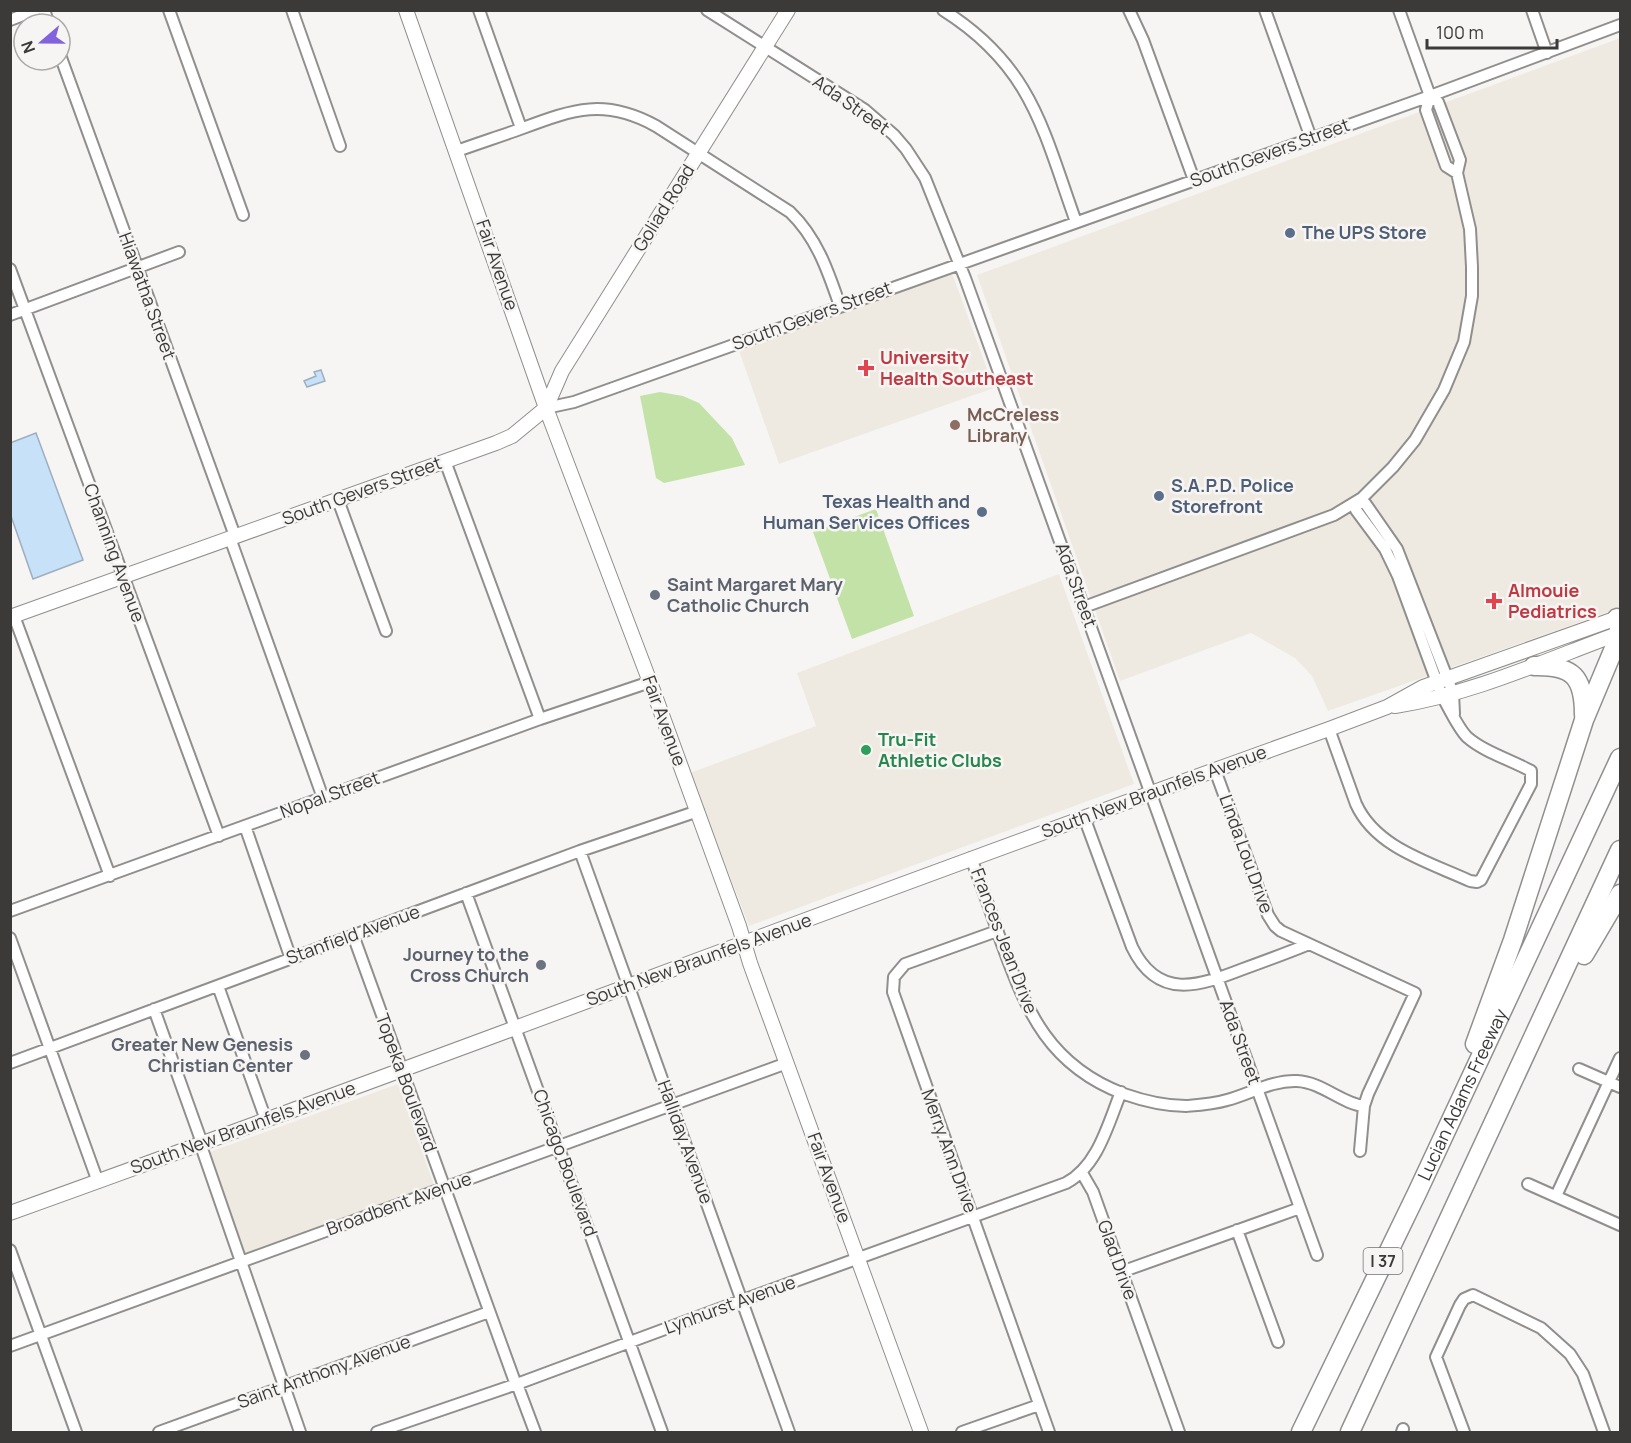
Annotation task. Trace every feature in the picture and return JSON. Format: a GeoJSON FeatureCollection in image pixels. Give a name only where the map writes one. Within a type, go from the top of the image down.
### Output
{"type":"FeatureCollection","features":[{"type":"Feature","properties":{"kind":"highway"},"geometry":{"type":"LineString","coordinates":[[1465,1089],[1476,1040],[1513,940],[1584,720],[1620,627]]}},
{"type":"Feature","properties":{"kind":"highway"},"geometry":{"type":"LineString","coordinates":[[1534,666],[1553,665],[1565,669],[1580,683],[1584,694],[1584,720]]}},
{"type":"Feature","properties":{"kind":"highway","name":"Lucian Adams Freeway"},"geometry":{"type":"LineString","coordinates":[[1301,1432],[1620,758]]}},
{"type":"Feature","properties":{"kind":"highway","name":"I 37"},"geometry":{"type":"LineString","coordinates":[[1350,1432],[1620,850]]}},
{"type":"Feature","properties":{"kind":"highway"},"geometry":{"type":"LineString","coordinates":[[1493,1125],[1532,1065],[1588,946],[1620,894]]}},
{"type":"Feature","properties":{"kind":"main road","name":"Fair Avenue"},"geometry":{"type":"LineString","coordinates":[[406,10],[546,408],[698,812],[750,963],[921,1432]]}},
{"type":"Feature","properties":{"kind":"main road","name":"Goliad Road"},"geometry":{"type":"LineString","coordinates":[[546,408],[562,371],[788,10]]}},
{"type":"Feature","properties":{"kind":"main road","name":"South Gevers Street"},"geometry":{"type":"LineString","coordinates":[[12,617],[512,436],[546,408]]}},
{"type":"Feature","properties":{"kind":"main road","name":"South New Braunfels Avenue"},"geometry":{"type":"LineString","coordinates":[[10,1213],[628,987],[971,858],[1329,729],[1387,707],[1423,687],[1442,680],[1620,627]]}},
{"type":"Feature","properties":{"kind":"main road","name":"South New Braunfels Avenue"},"geometry":{"type":"LineString","coordinates":[[1387,707],[1429,701],[1534,666],[1620,627]]}},
{"type":"Feature","properties":{"kind":"street"},"geometry":{"type":"LineString","coordinates":[[10,20],[36,10]]}},
{"type":"Feature","properties":{"kind":"street"},"geometry":{"type":"LineString","coordinates":[[169,10],[243,215]]}},
{"type":"Feature","properties":{"kind":"street"},"geometry":{"type":"LineString","coordinates":[[292,10],[340,146]]}},
{"type":"Feature","properties":{"kind":"street"},"geometry":{"type":"LineString","coordinates":[[479,10],[521,128]]}},
{"type":"Feature","properties":{"kind":"street","name":"Ada Street"},"geometry":{"type":"LineString","coordinates":[[707,10],[865,111],[894,135],[925,178],[960,263],[1317,1255]]}},
{"type":"Feature","properties":{"kind":"street"},"geometry":{"type":"LineString","coordinates":[[943,10],[990,45],[1018,79],[1038,117],[1076,222]]}},
{"type":"Feature","properties":{"kind":"street"},"geometry":{"type":"LineString","coordinates":[[1129,10],[1143,40],[1194,180]]}},
{"type":"Feature","properties":{"kind":"street"},"geometry":{"type":"LineString","coordinates":[[1264,10],[1311,138]]}},
{"type":"Feature","properties":{"kind":"street"},"geometry":{"type":"LineString","coordinates":[[1084,608],[1313,523],[1357,502],[1393,468],[1415,440],[1444,390],[1464,342],[1472,296],[1470,229],[1457,173],[1446,166],[1426,110],[1430,96],[1399,10]]}},
{"type":"Feature","properties":{"kind":"street"},"geometry":{"type":"LineString","coordinates":[[1532,10],[1547,53]]}},
{"type":"Feature","properties":{"kind":"street","name":"South Gevers Street"},"geometry":{"type":"LineString","coordinates":[[546,408],[574,402],[1430,96],[1620,25]]}},
{"type":"Feature","properties":{"kind":"street","name":"Hiawatha Street"},"geometry":{"type":"LineString","coordinates":[[66,72],[323,798]]}},
{"type":"Feature","properties":{"kind":"street"},"geometry":{"type":"LineString","coordinates":[[457,151],[576,110],[612,110],[646,120],[780,205],[798,220],[822,255],[840,306]]}},
{"type":"Feature","properties":{"kind":"street"},"geometry":{"type":"LineString","coordinates":[[10,315],[179,252]]}},
{"type":"Feature","properties":{"kind":"street","name":"Channing Avenue"},"geometry":{"type":"LineString","coordinates":[[10,269],[219,836]]}},
{"type":"Feature","properties":{"kind":"street"},"geometry":{"type":"LineString","coordinates":[[445,461],[540,719]]}},
{"type":"Feature","properties":{"kind":"street"},"geometry":{"type":"LineString","coordinates":[[338,500],[386,630]]}},
{"type":"Feature","properties":{"kind":"street"},"geometry":{"type":"LineString","coordinates":[[1329,729],[1360,814],[1375,831],[1394,845],[1470,881],[1481,880],[1531,784],[1531,771],[1476,743],[1460,728],[1398,576],[1385,549],[1356,510],[1357,502]]}},
{"type":"Feature","properties":{"kind":"street"},"geometry":{"type":"LineString","coordinates":[[12,617],[110,876]]}},
{"type":"Feature","properties":{"kind":"street","name":"Nopal Street"},"geometry":{"type":"LineString","coordinates":[[10,911],[540,719],[650,682]]}},
{"type":"Feature","properties":{"kind":"street","name":"Linda Lou Drive"},"geometry":{"type":"LineString","coordinates":[[1215,770],[1268,915],[1275,926],[1281,931],[1415,993],[1365,1106]]}},
{"type":"Feature","properties":{"kind":"street","name":"Stanfield Avenue"},"geometry":{"type":"LineString","coordinates":[[10,1063],[580,851],[698,812]]}},
{"type":"Feature","properties":{"kind":"street"},"geometry":{"type":"LineString","coordinates":[[1084,817],[1132,947],[1142,965],[1157,977],[1181,985],[1194,985],[1217,979],[1309,944]]}},
{"type":"Feature","properties":{"kind":"street"},"geometry":{"type":"LineString","coordinates":[[245,826],[291,959]]}},
{"type":"Feature","properties":{"kind":"street","name":"Halliday Avenue"},"geometry":{"type":"LineString","coordinates":[[580,851],[789,1432]]}},
{"type":"Feature","properties":{"kind":"street","name":"Frances Jean Drive"},"geometry":{"type":"LineString","coordinates":[[971,858],[1026,1006],[1048,1039],[1076,1067],[1093,1078],[1121,1092],[1159,1104],[1186,1106],[1225,1101],[1282,1082],[1302,1082],[1315,1085],[1365,1106]]}},
{"type":"Feature","properties":{"kind":"street","name":"Chicago Boulevard"},"geometry":{"type":"LineString","coordinates":[[466,893],[662,1432]]}},
{"type":"Feature","properties":{"kind":"street","name":"Merry Ann Drive"},"geometry":{"type":"LineString","coordinates":[[997,931],[905,964],[894,976],[892,984],[1049,1432]]}},
{"type":"Feature","properties":{"kind":"street","name":"Topeka Boulevard"},"geometry":{"type":"LineString","coordinates":[[353,935],[514,1382],[517,1384],[535,1432]]}},
{"type":"Feature","properties":{"kind":"street"},"geometry":{"type":"LineString","coordinates":[[10,938],[98,1182]]}},
{"type":"Feature","properties":{"kind":"street"},"geometry":{"type":"LineString","coordinates":[[218,986],[266,1120]]}},
{"type":"Feature","properties":{"kind":"street"},"geometry":{"type":"LineString","coordinates":[[154,1009],[300,1432]]}},
{"type":"Feature","properties":{"kind":"street"},"geometry":{"type":"LineString","coordinates":[[1556,1196],[1620,1058]]}},
{"type":"Feature","properties":{"kind":"street","name":"Broadbent Avenue"},"geometry":{"type":"LineString","coordinates":[[10,1346],[787,1063]]}},
{"type":"Feature","properties":{"kind":"street"},"geometry":{"type":"LineString","coordinates":[[1579,1069],[1620,1087]]}},
{"type":"Feature","properties":{"kind":"street"},"geometry":{"type":"LineString","coordinates":[[1082,1173],[1096,1153],[1121,1092]]}},
{"type":"Feature","properties":{"kind":"street"},"geometry":{"type":"LineString","coordinates":[[1360,1151],[1365,1106]]}},
{"type":"Feature","properties":{"kind":"street","name":"Lynhurst Avenue"},"geometry":{"type":"LineString","coordinates":[[377,1432],[517,1384],[1066,1183],[1082,1173]]}},
{"type":"Feature","properties":{"kind":"street","name":"Glad Drive"},"geometry":{"type":"LineString","coordinates":[[1082,1173],[1093,1192],[1179,1432]]}},
{"type":"Feature","properties":{"kind":"street"},"geometry":{"type":"LineString","coordinates":[[1528,1184],[1620,1225]]}},
{"type":"Feature","properties":{"kind":"street"},"geometry":{"type":"LineString","coordinates":[[1121,1272],[1300,1208]]}},
{"type":"Feature","properties":{"kind":"street"},"geometry":{"type":"LineString","coordinates":[[1237,1230],[1278,1342]]}},
{"type":"Feature","properties":{"kind":"street"},"geometry":{"type":"LineString","coordinates":[[10,1250],[76,1432]]}},
{"type":"Feature","properties":{"kind":"street"},"geometry":{"type":"LineString","coordinates":[[1464,1432],[1436,1357],[1464,1299],[1468,1296],[1478,1296],[1540,1328],[1570,1354],[1583,1374],[1604,1432]]}},
{"type":"Feature","properties":{"kind":"street","name":"Saint Anthony Avenue"},"geometry":{"type":"LineString","coordinates":[[159,1432],[489,1311]]}},
{"type":"Feature","properties":{"kind":"street"},"geometry":{"type":"LineString","coordinates":[[962,1432],[1039,1406]]}},
{"type":"Feature","properties":{"kind":"street"},"geometry":{"type":"LineString","coordinates":[[409,1421],[412,1432]]}},
{"type":"Feature","properties":{"kind":"shaded area"},"geometry":{"type":"Polygon","coordinates":[[[1620,38],[1620,608],[1328,711],[1312,676],[1295,658],[1251,633],[1120,681],[977,275],[1620,38]]]}},
{"type":"Feature","properties":{"kind":"shaded area","name":"University Health Southeast"},"geometry":{"type":"Polygon","coordinates":[[[952,273],[994,388],[779,464],[738,348],[952,273]]]}},
{"type":"Feature","properties":{"kind":"shaded area"},"geometry":{"type":"Polygon","coordinates":[[[1059,574],[1134,784],[749,926],[690,773],[816,726],[797,673],[1059,574]]]}},
{"type":"Feature","properties":{"kind":"shaded area"},"geometry":{"type":"Polygon","coordinates":[[[398,1084],[434,1185],[244,1254],[207,1153],[398,1084]]]}},
{"type":"Feature","properties":{"kind":"green space"},"geometry":{"type":"Polygon","coordinates":[[[660,392],[683,396],[699,403],[732,438],[745,465],[664,483],[656,478],[640,396],[660,392]]]}},
{"type":"Feature","properties":{"kind":"green space"},"geometry":{"type":"Polygon","coordinates":[[[876,509],[914,616],[852,639],[813,532],[876,509]]]}},
{"type":"Feature","properties":{"kind":"water"},"geometry":{"type":"Polygon","coordinates":[[[321,370],[325,381],[307,387],[304,381],[316,376],[314,372],[321,370]]]}},
{"type":"Feature","properties":{"kind":"water"},"geometry":{"type":"Polygon","coordinates":[[[36,433],[83,560],[33,579],[11,516],[10,443],[36,433]]]}},
{"type":"Feature","properties":{"kind":"place","name":"The UPS Store"},"geometry":{"type":"Point","coordinates":[1290,233]}},
{"type":"Feature","properties":{"kind":"place","name":"University Health Southeast"},"geometry":{"type":"Point","coordinates":[866,368]}},
{"type":"Feature","properties":{"kind":"place","name":"McCreless Library"},"geometry":{"type":"Point","coordinates":[955,425]}},
{"type":"Feature","properties":{"kind":"place","name":"S.A.P.D. Police Storefront"},"geometry":{"type":"Point","coordinates":[1159,496]}},
{"type":"Feature","properties":{"kind":"place","name":"Texas Health and Human Services Offices"},"geometry":{"type":"Point","coordinates":[982,512]}},
{"type":"Feature","properties":{"kind":"place","name":"Saint Margaret Mary Catholic Church"},"geometry":{"type":"Point","coordinates":[655,595]}},
{"type":"Feature","properties":{"kind":"place","name":"Almouie Pediatrics"},"geometry":{"type":"Point","coordinates":[1494,601]}},
{"type":"Feature","properties":{"kind":"place","name":"Tru-Fit Athletic Clubs"},"geometry":{"type":"Point","coordinates":[866,750]}},
{"type":"Feature","properties":{"kind":"place","name":"Journey to the Cross Church"},"geometry":{"type":"Point","coordinates":[541,965]}},
{"type":"Feature","properties":{"kind":"place","name":"Greater New Genesis Christian Center"},"geometry":{"type":"Point","coordinates":[305,1055]}}]}
